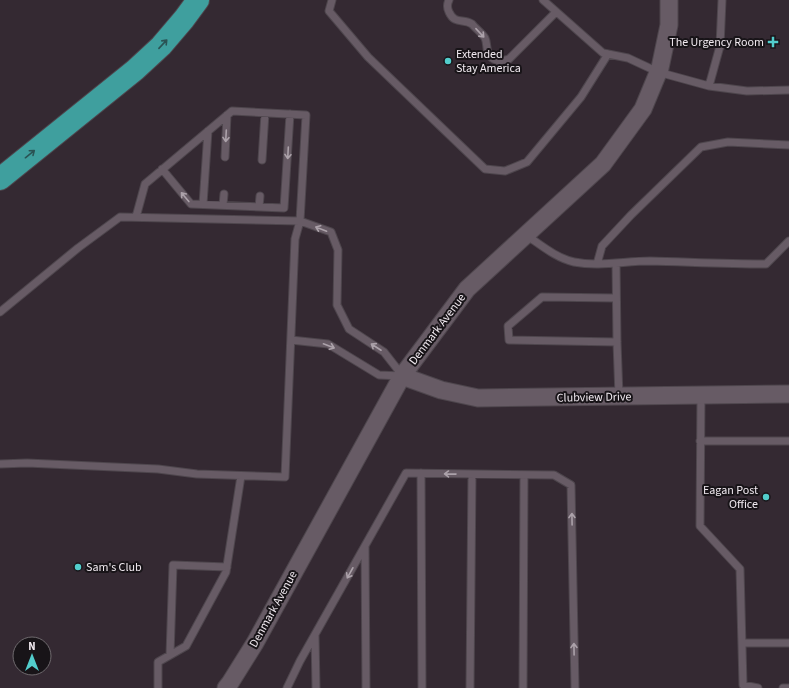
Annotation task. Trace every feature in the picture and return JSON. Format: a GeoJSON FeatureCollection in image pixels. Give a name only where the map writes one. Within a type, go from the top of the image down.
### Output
{"type":"FeatureCollection","features":[{"type":"Feature","properties":{"kind":"highway"},"geometry":{"type":"LineString","coordinates":[[0,179],[135,70],[161,46],[198,0]]}},
{"type":"Feature","properties":{"kind":"street","name":"Denmark Avenue"},"geometry":{"type":"LineString","coordinates":[[226,688],[255,643],[402,376],[467,289],[603,164],[643,109],[658,72],[669,25],[669,0]]}},
{"type":"Feature","properties":{"kind":"street","name":"Clubview Drive"},"geometry":{"type":"LineString","coordinates":[[402,376],[441,390],[478,398],[789,394]]}},
{"type":"Feature","properties":{"kind":"lane"},"geometry":{"type":"LineString","coordinates":[[332,0],[330,10],[368,57],[486,169],[505,171],[526,162],[581,97],[608,54]]}},
{"type":"Feature","properties":{"kind":"lane"},"geometry":{"type":"LineString","coordinates":[[449,0],[447,8],[449,14],[454,20],[470,23],[485,38],[490,57],[503,61],[509,59],[556,12]]}},
{"type":"Feature","properties":{"kind":"lane"},"geometry":{"type":"LineString","coordinates":[[543,0],[603,53],[628,58],[658,72],[708,86],[747,91],[789,90]]}},
{"type":"Feature","properties":{"kind":"lane"},"geometry":{"type":"LineString","coordinates":[[708,86],[720,46],[722,0]]}},
{"type":"Feature","properties":{"kind":"lane"},"geometry":{"type":"LineString","coordinates":[[0,464],[27,462],[158,469],[197,474],[285,477],[295,239],[300,221],[306,115],[232,111],[145,184],[136,217]]}},
{"type":"Feature","properties":{"kind":"lane"},"geometry":{"type":"LineString","coordinates":[[262,160],[265,113]]}},
{"type":"Feature","properties":{"kind":"lane"},"geometry":{"type":"LineString","coordinates":[[162,169],[191,204],[284,208],[290,114]]}},
{"type":"Feature","properties":{"kind":"lane"},"geometry":{"type":"LineString","coordinates":[[225,157],[227,115]]}},
{"type":"Feature","properties":{"kind":"lane"},"geometry":{"type":"LineString","coordinates":[[203,204],[208,131]]}},
{"type":"Feature","properties":{"kind":"lane"},"geometry":{"type":"LineString","coordinates":[[597,264],[602,246],[631,214],[701,147],[728,142],[789,145]]}},
{"type":"Feature","properties":{"kind":"lane"},"geometry":{"type":"LineString","coordinates":[[223,206],[224,194]]}},
{"type":"Feature","properties":{"kind":"lane"},"geometry":{"type":"LineString","coordinates":[[259,207],[260,196]]}},
{"type":"Feature","properties":{"kind":"lane"},"geometry":{"type":"LineString","coordinates":[[0,312],[78,248],[120,217],[300,221],[331,232],[338,250],[337,305],[349,329],[384,352],[402,376]]}},
{"type":"Feature","properties":{"kind":"lane"},"geometry":{"type":"LineString","coordinates":[[526,235],[557,256],[573,262],[597,264],[649,261],[766,264],[789,241]]}},
{"type":"Feature","properties":{"kind":"lane"},"geometry":{"type":"LineString","coordinates":[[616,263],[619,396]]}},
{"type":"Feature","properties":{"kind":"lane"},"geometry":{"type":"LineString","coordinates":[[616,298],[542,296],[508,326],[508,340],[617,342]]}},
{"type":"Feature","properties":{"kind":"lane"},"geometry":{"type":"LineString","coordinates":[[291,340],[328,344],[380,375],[402,376]]}},
{"type":"Feature","properties":{"kind":"lane"},"geometry":{"type":"LineString","coordinates":[[701,396],[700,526],[740,569],[743,685],[758,688]]}},
{"type":"Feature","properties":{"kind":"lane"},"geometry":{"type":"LineString","coordinates":[[700,441],[789,441]]}},
{"type":"Feature","properties":{"kind":"lane"},"geometry":{"type":"LineString","coordinates":[[287,688],[406,473],[421,473],[554,475],[571,485],[575,688]]}},
{"type":"Feature","properties":{"kind":"lane"},"geometry":{"type":"LineString","coordinates":[[421,473],[422,688]]}},
{"type":"Feature","properties":{"kind":"lane"},"geometry":{"type":"LineString","coordinates":[[470,688],[472,474]]}},
{"type":"Feature","properties":{"kind":"lane"},"geometry":{"type":"LineString","coordinates":[[523,688],[524,474]]}},
{"type":"Feature","properties":{"kind":"lane"},"geometry":{"type":"LineString","coordinates":[[158,688],[158,662],[186,646],[226,572],[241,476]]}},
{"type":"Feature","properties":{"kind":"lane"},"geometry":{"type":"LineString","coordinates":[[365,546],[366,688]]}},
{"type":"Feature","properties":{"kind":"lane"},"geometry":{"type":"LineString","coordinates":[[170,655],[173,565],[227,567]]}},
{"type":"Feature","properties":{"kind":"lane"},"geometry":{"type":"LineString","coordinates":[[315,635],[316,688]]}},
{"type":"Feature","properties":{"kind":"lane"},"geometry":{"type":"LineString","coordinates":[[742,643],[789,643]]}},
{"type":"Feature","properties":{"kind":"lane"},"geometry":{"type":"LineString","coordinates":[[783,688],[789,688]]}},
{"type":"Feature","properties":{"kind":"place","name":"The Urgency Room"},"geometry":{"type":"Point","coordinates":[773,42]}},
{"type":"Feature","properties":{"kind":"place","name":"Extended Stay America"},"geometry":{"type":"Point","coordinates":[448,61]}},
{"type":"Feature","properties":{"kind":"place","name":"Eagan Post Office"},"geometry":{"type":"Point","coordinates":[766,497]}},
{"type":"Feature","properties":{"kind":"place","name":"Sam's Club"},"geometry":{"type":"Point","coordinates":[78,567]}}]}
